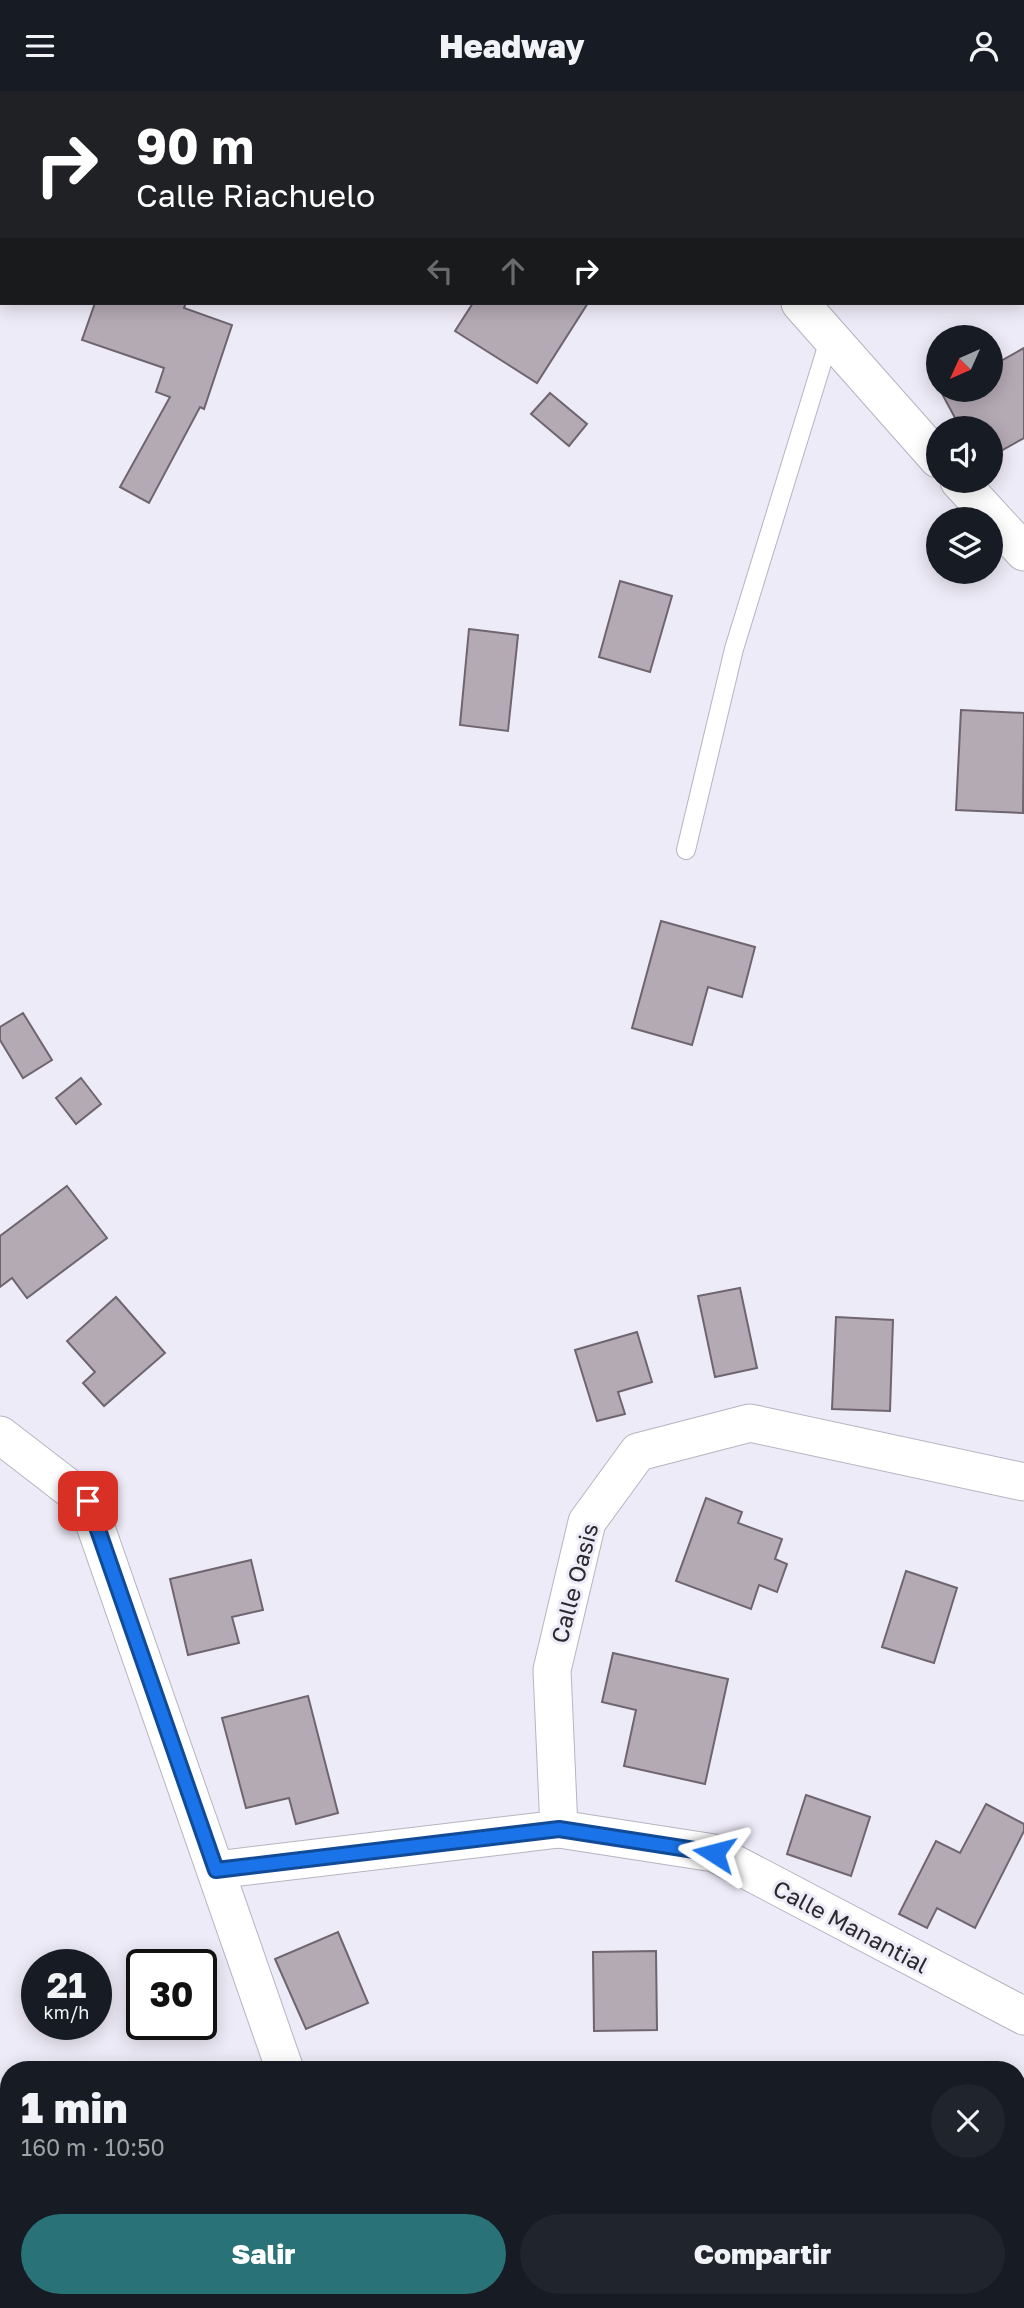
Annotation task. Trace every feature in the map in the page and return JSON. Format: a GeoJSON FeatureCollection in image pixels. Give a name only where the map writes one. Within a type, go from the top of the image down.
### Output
{"type":"FeatureCollection","features":[{"type":"Feature","properties":{"kind":"street"},"geometry":{"type":"LineString","coordinates":[[802,305],[926,445]]}},
{"type":"Feature","properties":{"kind":"street"},"geometry":{"type":"LineString","coordinates":[[970,493],[1024,552]]}},
{"type":"Feature","properties":{"kind":"street","name":"Calle Oasis"},"geometry":{"type":"LineString","coordinates":[[559,1829],[552,1670],[587,1522],[638,1452],[750,1423],[1024,1482]]}},
{"type":"Feature","properties":{"kind":"street"},"geometry":{"type":"LineString","coordinates":[[0,1435],[88,1501],[282,2061]]}},
{"type":"Feature","properties":{"kind":"street","name":"Calle Manantial"},"geometry":{"type":"LineString","coordinates":[[216,1870],[559,1829],[714,1853],[1024,2016]]}},
{"type":"Feature","properties":{"kind":"lane"},"geometry":{"type":"LineString","coordinates":[[686,850],[734,649],[830,337]]}},
{"type":"Feature","properties":{"kind":"building"},"geometry":{"type":"Polygon","coordinates":[[[94,305],[185,305],[184,308],[232,325],[204,409],[200,407],[149,503],[120,487],[170,397],[156,392],[164,368],[82,340],[94,305]]]}},
{"type":"Feature","properties":{"kind":"building"},"geometry":{"type":"Polygon","coordinates":[[[472,305],[587,305],[537,383],[455,331],[472,305]]]}},
{"type":"Feature","properties":{"kind":"building"},"geometry":{"type":"Polygon","coordinates":[[[1024,348],[1024,438],[1003,450],[1003,416],[954,416],[947,403],[1003,403],[1003,360],[1024,348]]]}},
{"type":"Feature","properties":{"kind":"building"},"geometry":{"type":"Polygon","coordinates":[[[550,393],[587,424],[569,446],[531,414],[550,393]]]}},
{"type":"Feature","properties":{"kind":"building"},"geometry":{"type":"Polygon","coordinates":[[[620,581],[672,596],[650,672],[599,657],[620,581]]]}},
{"type":"Feature","properties":{"kind":"building"},"geometry":{"type":"Polygon","coordinates":[[[469,629],[518,635],[508,731],[460,725],[469,629]]]}},
{"type":"Feature","properties":{"kind":"building"},"geometry":{"type":"Polygon","coordinates":[[[961,710],[1024,713],[1023,813],[956,810],[961,710]]]}},
{"type":"Feature","properties":{"kind":"building"},"geometry":{"type":"Polygon","coordinates":[[[661,921],[755,947],[742,997],[708,987],[692,1045],[632,1028],[661,921]]]}},
{"type":"Feature","properties":{"kind":"building"},"geometry":{"type":"Polygon","coordinates":[[[23,1013],[52,1060],[23,1078],[0,1040],[0,1027],[23,1013]]]}},
{"type":"Feature","properties":{"kind":"building"},"geometry":{"type":"Polygon","coordinates":[[[81,1078],[101,1104],[76,1124],[56,1098],[81,1078]]]}},
{"type":"Feature","properties":{"kind":"building"},"geometry":{"type":"Polygon","coordinates":[[[67,1186],[107,1238],[27,1298],[12,1278],[0,1287],[0,1236],[67,1186]]]}},
{"type":"Feature","properties":{"kind":"building"},"geometry":{"type":"Polygon","coordinates":[[[740,1288],[757,1368],[715,1377],[698,1296],[740,1288]]]}},
{"type":"Feature","properties":{"kind":"building"},"geometry":{"type":"Polygon","coordinates":[[[116,1297],[165,1353],[104,1406],[83,1383],[95,1372],[67,1341],[116,1297]]]}},
{"type":"Feature","properties":{"kind":"building"},"geometry":{"type":"Polygon","coordinates":[[[836,1317],[893,1320],[890,1411],[832,1409],[836,1317]]]}},
{"type":"Feature","properties":{"kind":"building"},"geometry":{"type":"Polygon","coordinates":[[[637,1332],[652,1382],[618,1392],[625,1414],[597,1421],[575,1350],[637,1332]]]}},
{"type":"Feature","properties":{"kind":"building"},"geometry":{"type":"Polygon","coordinates":[[[706,1498],[742,1512],[738,1523],[782,1539],[775,1559],[787,1564],[777,1592],[759,1585],[751,1609],[676,1581],[706,1498]]]}},
{"type":"Feature","properties":{"kind":"building"},"geometry":{"type":"Polygon","coordinates":[[[251,1560],[263,1610],[232,1617],[239,1643],[188,1655],[170,1579],[251,1560]]]}},
{"type":"Feature","properties":{"kind":"building"},"geometry":{"type":"Polygon","coordinates":[[[906,1571],[957,1588],[934,1663],[882,1647],[906,1571]]]}},
{"type":"Feature","properties":{"kind":"building"},"geometry":{"type":"Polygon","coordinates":[[[613,1653],[728,1679],[705,1784],[624,1766],[636,1710],[602,1702],[613,1653]]]}},
{"type":"Feature","properties":{"kind":"building"},"geometry":{"type":"Polygon","coordinates":[[[308,1696],[338,1813],[296,1824],[289,1798],[246,1808],[222,1718],[308,1696]]]}},
{"type":"Feature","properties":{"kind":"building"},"geometry":{"type":"Polygon","coordinates":[[[806,1795],[870,1817],[851,1876],[787,1854],[806,1795]]]}},
{"type":"Feature","properties":{"kind":"building"},"geometry":{"type":"Polygon","coordinates":[[[986,1804],[1024,1824],[1024,1831],[975,1928],[937,1908],[927,1928],[899,1914],[936,1841],[960,1853],[986,1804]]]}},
{"type":"Feature","properties":{"kind":"building"},"geometry":{"type":"Polygon","coordinates":[[[338,1932],[368,2003],[306,2029],[275,1959],[338,1932]]]}},
{"type":"Feature","properties":{"kind":"building"},"geometry":{"type":"Polygon","coordinates":[[[656,1951],[657,2030],[594,2031],[593,1952],[656,1951]]]}},
{"type":"Feature","properties":{"kind":"route"},"geometry":{"type":"LineString","coordinates":[[88,1501],[216,1870],[559,1829],[714,1853]]}}]}
